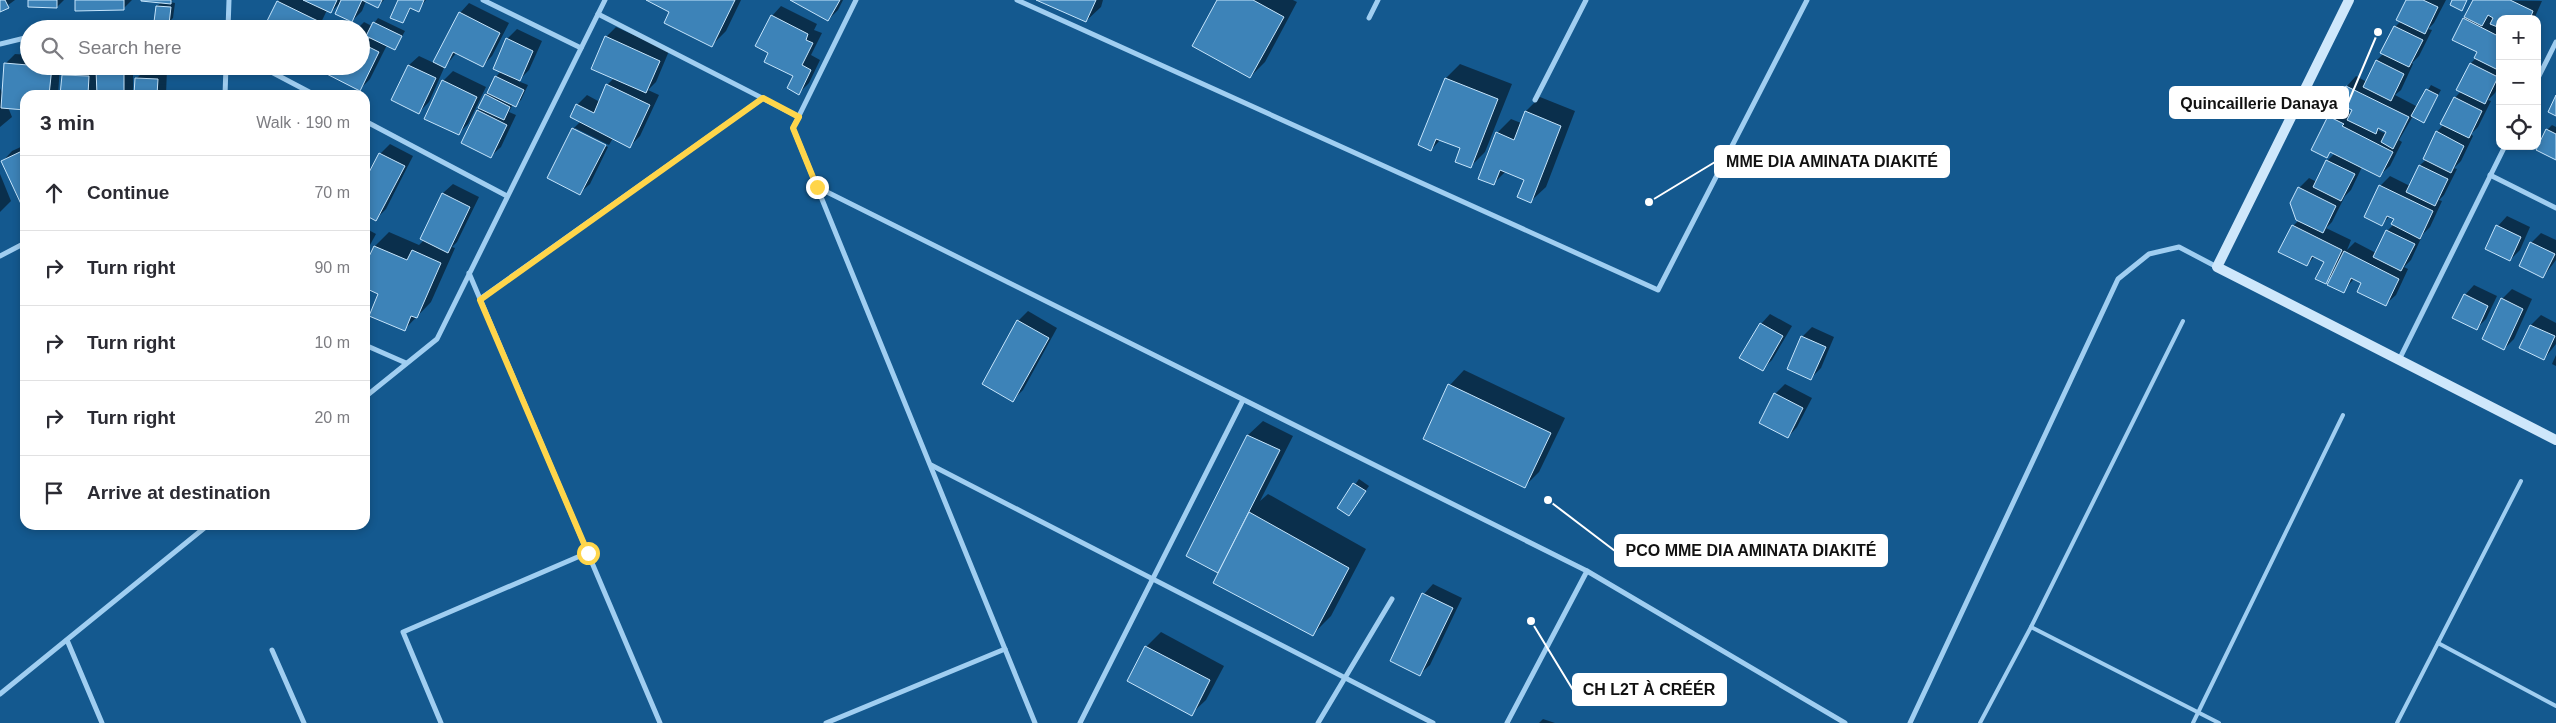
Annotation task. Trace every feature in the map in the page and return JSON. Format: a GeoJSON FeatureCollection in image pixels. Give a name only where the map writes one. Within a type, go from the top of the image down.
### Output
{"type":"FeatureCollection","features":[{"type":"Feature","properties":{"kind":"street"},"geometry":{"type":"LineString","coordinates":[[228,20],[229,0]]}},
{"type":"Feature","properties":{"kind":"street"},"geometry":{"type":"LineString","coordinates":[[483,0],[581,48]]}},
{"type":"Feature","properties":{"kind":"street"},"geometry":{"type":"LineString","coordinates":[[370,392],[437,339],[605,0]]}},
{"type":"Feature","properties":{"kind":"street"},"geometry":{"type":"LineString","coordinates":[[856,0],[793,128],[1035,723]]}},
{"type":"Feature","properties":{"kind":"street"},"geometry":{"type":"LineString","coordinates":[[1017,0],[1658,290],[1807,0]]}},
{"type":"Feature","properties":{"kind":"street"},"geometry":{"type":"LineString","coordinates":[[1369,18],[1378,0]]}},
{"type":"Feature","properties":{"kind":"street"},"geometry":{"type":"LineString","coordinates":[[1535,100],[1586,0]]}},
{"type":"Feature","properties":{"kind":"street"},"geometry":{"type":"LineString","coordinates":[[2217,267],[2349,0]]}},
{"type":"Feature","properties":{"kind":"street"},"geometry":{"type":"LineString","coordinates":[[598,14],[799,117]]}},
{"type":"Feature","properties":{"kind":"street"},"geometry":{"type":"LineString","coordinates":[[0,44],[20,39]]}},
{"type":"Feature","properties":{"kind":"street"},"geometry":{"type":"LineString","coordinates":[[2541,72],[2556,42]]}},
{"type":"Feature","properties":{"kind":"street"},"geometry":{"type":"LineString","coordinates":[[225,90],[226,75]]}},
{"type":"Feature","properties":{"kind":"street"},"geometry":{"type":"LineString","coordinates":[[277,75],[306,90]]}},
{"type":"Feature","properties":{"kind":"street"},"geometry":{"type":"LineString","coordinates":[[480,300],[763,98]]}},
{"type":"Feature","properties":{"kind":"street"},"geometry":{"type":"LineString","coordinates":[[370,124],[507,196]]}},
{"type":"Feature","properties":{"kind":"street"},"geometry":{"type":"LineString","coordinates":[[2399,360],[2503,150]]}},
{"type":"Feature","properties":{"kind":"street"},"geometry":{"type":"LineString","coordinates":[[2490,175],[2556,208]]}},
{"type":"Feature","properties":{"kind":"street"},"geometry":{"type":"LineString","coordinates":[[817,187],[1587,571],[1845,723]]}},
{"type":"Feature","properties":{"kind":"street"},"geometry":{"type":"LineString","coordinates":[[0,256],[20,246]]}},
{"type":"Feature","properties":{"kind":"street"},"geometry":{"type":"LineString","coordinates":[[1910,723],[2118,279],[2149,254],[2179,247],[2556,440]]}},
{"type":"Feature","properties":{"kind":"street"},"geometry":{"type":"LineString","coordinates":[[469,273],[660,723]]}},
{"type":"Feature","properties":{"kind":"street"},"geometry":{"type":"LineString","coordinates":[[370,347],[406,364]]}},
{"type":"Feature","properties":{"kind":"street"},"geometry":{"type":"LineString","coordinates":[[1080,723],[1243,400]]}},
{"type":"Feature","properties":{"kind":"street"},"geometry":{"type":"LineString","coordinates":[[930,465],[1433,723]]}},
{"type":"Feature","properties":{"kind":"street"},"geometry":{"type":"LineString","coordinates":[[0,694],[202,530]]}},
{"type":"Feature","properties":{"kind":"street"},"geometry":{"type":"LineString","coordinates":[[441,723],[403,632],[588,553]]}},
{"type":"Feature","properties":{"kind":"street"},"geometry":{"type":"LineString","coordinates":[[1507,723],[1587,571]]}},
{"type":"Feature","properties":{"kind":"street"},"geometry":{"type":"LineString","coordinates":[[1318,723],[1392,599]]}},
{"type":"Feature","properties":{"kind":"street"},"geometry":{"type":"LineString","coordinates":[[66,640],[102,723]]}},
{"type":"Feature","properties":{"kind":"street"},"geometry":{"type":"LineString","coordinates":[[826,723],[1005,649]]}},
{"type":"Feature","properties":{"kind":"street"},"geometry":{"type":"LineString","coordinates":[[272,650],[304,723]]}},
{"type":"Feature","properties":{"kind":"lane"},"geometry":{"type":"LineString","coordinates":[[1980,723],[2031,627],[2183,321]]}},
{"type":"Feature","properties":{"kind":"lane"},"geometry":{"type":"LineString","coordinates":[[2194,723],[2342,415]]}},
{"type":"Feature","properties":{"kind":"lane"},"geometry":{"type":"LineString","coordinates":[[2397,723],[2521,481]]}},
{"type":"Feature","properties":{"kind":"lane"},"geometry":{"type":"LineString","coordinates":[[2031,627],[2219,723]]}},
{"type":"Feature","properties":{"kind":"lane"},"geometry":{"type":"LineString","coordinates":[[2438,643],[2556,706]]}},
{"type":"Feature","properties":{"kind":"building"},"geometry":{"type":"Polygon","coordinates":[[[0,0],[5,0],[9,8],[0,12],[0,0]]]}},
{"type":"Feature","properties":{"kind":"building"},"geometry":{"type":"Polygon","coordinates":[[[28,0],[57,0],[57,8],[28,7],[28,0]]]}},
{"type":"Feature","properties":{"kind":"building"},"geometry":{"type":"Polygon","coordinates":[[[75,0],[124,0],[124,10],[75,11],[75,0]]]}},
{"type":"Feature","properties":{"kind":"building"},"geometry":{"type":"Polygon","coordinates":[[[171,0],[171,4],[141,1],[171,0]]]}},
{"type":"Feature","properties":{"kind":"building"},"geometry":{"type":"Polygon","coordinates":[[[303,0],[337,0],[331,13],[303,0]]]}},
{"type":"Feature","properties":{"kind":"building"},"geometry":{"type":"Polygon","coordinates":[[[341,0],[362,0],[353,20],[348,20],[335,14],[341,0]]]}},
{"type":"Feature","properties":{"kind":"building"},"geometry":{"type":"Polygon","coordinates":[[[362,0],[382,0],[378,8],[362,0]]]}},
{"type":"Feature","properties":{"kind":"building"},"geometry":{"type":"Polygon","coordinates":[[[398,0],[424,0],[419,12],[410,8],[403,23],[390,18],[398,0]]]}},
{"type":"Feature","properties":{"kind":"building"},"geometry":{"type":"Polygon","coordinates":[[[646,0],[735,0],[712,47],[664,23],[669,12],[646,0]]]}},
{"type":"Feature","properties":{"kind":"building"},"geometry":{"type":"Polygon","coordinates":[[[790,0],[840,0],[828,21],[790,0]]]}},
{"type":"Feature","properties":{"kind":"building"},"geometry":{"type":"Polygon","coordinates":[[[1036,0],[1096,0],[1086,22],[1036,0]]]}},
{"type":"Feature","properties":{"kind":"building"},"geometry":{"type":"Polygon","coordinates":[[[1217,0],[1253,0],[1284,17],[1250,78],[1192,46],[1217,0]]]}},
{"type":"Feature","properties":{"kind":"building"},"geometry":{"type":"Polygon","coordinates":[[[2406,0],[2423,0],[2438,7],[2425,34],[2396,20],[2406,0]]]}},
{"type":"Feature","properties":{"kind":"building"},"geometry":{"type":"Polygon","coordinates":[[[2452,0],[2467,0],[2462,11],[2450,5],[2452,0]]]}},
{"type":"Feature","properties":{"kind":"building"},"geometry":{"type":"Polygon","coordinates":[[[2473,0],[2510,0],[2533,11],[2532,15],[2496,15],[2496,26],[2490,24],[2493,18],[2488,15],[2482,26],[2464,17],[2473,0]]]}},
{"type":"Feature","properties":{"kind":"building"},"geometry":{"type":"Polygon","coordinates":[[[277,1],[316,20],[268,20],[277,1]]]}},
{"type":"Feature","properties":{"kind":"building"},"geometry":{"type":"Polygon","coordinates":[[[156,6],[171,7],[169,20],[154,20],[156,6]]]}},
{"type":"Feature","properties":{"kind":"building"},"geometry":{"type":"Polygon","coordinates":[[[459,12],[500,33],[483,67],[453,52],[445,68],[433,62],[459,12]]]}},
{"type":"Feature","properties":{"kind":"building"},"geometry":{"type":"Polygon","coordinates":[[[771,15],[808,34],[806,40],[813,43],[802,65],[811,70],[799,95],[787,88],[793,76],[764,62],[768,53],[755,46],[771,15]]]}},
{"type":"Feature","properties":{"kind":"building"},"geometry":{"type":"Polygon","coordinates":[[[2463,18],[2496,35],[2496,69],[2474,58],[2477,52],[2452,40],[2463,18]]]}},
{"type":"Feature","properties":{"kind":"building"},"geometry":{"type":"Polygon","coordinates":[[[373,22],[402,36],[395,50],[370,38],[370,28],[373,22]]]}},
{"type":"Feature","properties":{"kind":"building"},"geometry":{"type":"Polygon","coordinates":[[[2394,26],[2423,40],[2409,67],[2380,53],[2394,26]]]}},
{"type":"Feature","properties":{"kind":"building"},"geometry":{"type":"Polygon","coordinates":[[[605,36],[660,61],[646,93],[591,69],[605,36]]]}},
{"type":"Feature","properties":{"kind":"building"},"geometry":{"type":"Polygon","coordinates":[[[506,38],[533,51],[520,81],[493,69],[506,38]]]}},
{"type":"Feature","properties":{"kind":"building"},"geometry":{"type":"Polygon","coordinates":[[[370,48],[379,52],[370,70],[370,48]]]}},
{"type":"Feature","properties":{"kind":"building"},"geometry":{"type":"Polygon","coordinates":[[[2376,60],[2404,74],[2391,101],[2363,87],[2376,60]]]}},
{"type":"Feature","properties":{"kind":"building"},"geometry":{"type":"Polygon","coordinates":[[[4,63],[20,64],[20,75],[51,75],[50,90],[20,90],[20,110],[1,108],[4,63]]]}},
{"type":"Feature","properties":{"kind":"building"},"geometry":{"type":"Polygon","coordinates":[[[2470,63],[2496,76],[2496,81],[2485,104],[2456,90],[2470,63]]]}},
{"type":"Feature","properties":{"kind":"building"},"geometry":{"type":"Polygon","coordinates":[[[408,65],[436,78],[419,114],[391,100],[408,65]]]}},
{"type":"Feature","properties":{"kind":"building"},"geometry":{"type":"Polygon","coordinates":[[[62,75],[89,76],[88,90],[60,90],[62,75]]]}},
{"type":"Feature","properties":{"kind":"building"},"geometry":{"type":"Polygon","coordinates":[[[96,75],[124,75],[124,90],[97,90],[96,75]]]}},
{"type":"Feature","properties":{"kind":"building"},"geometry":{"type":"Polygon","coordinates":[[[329,75],[368,75],[360,90],[329,75]]]}},
{"type":"Feature","properties":{"kind":"building"},"geometry":{"type":"Polygon","coordinates":[[[495,76],[524,90],[516,107],[487,93],[495,76]]]}},
{"type":"Feature","properties":{"kind":"building"},"geometry":{"type":"Polygon","coordinates":[[[135,78],[158,79],[157,90],[134,90],[135,78]]]}},
{"type":"Feature","properties":{"kind":"building"},"geometry":{"type":"Polygon","coordinates":[[[1445,78],[1498,99],[1471,168],[1455,162],[1460,148],[1436,139],[1431,151],[1418,145],[1445,78]]]}},
{"type":"Feature","properties":{"kind":"building"},"geometry":{"type":"Polygon","coordinates":[[[442,80],[477,97],[459,135],[424,119],[442,80]]]}},
{"type":"Feature","properties":{"kind":"building"},"geometry":{"type":"Polygon","coordinates":[[[606,84],[650,105],[630,148],[570,117],[576,104],[594,113],[606,84]]]}},
{"type":"Feature","properties":{"kind":"building"},"geometry":{"type":"Polygon","coordinates":[[[2346,86],[2409,117],[2393,149],[2381,142],[2386,132],[2378,128],[2376,134],[2347,120],[2352,110],[2337,103],[2346,86]]]}},
{"type":"Feature","properties":{"kind":"building"},"geometry":{"type":"Polygon","coordinates":[[[2426,89],[2438,95],[2424,123],[2411,116],[2426,89]]]}},
{"type":"Feature","properties":{"kind":"building"},"geometry":{"type":"Polygon","coordinates":[[[485,94],[510,107],[504,120],[478,108],[485,94]]]}},
{"type":"Feature","properties":{"kind":"building"},"geometry":{"type":"Polygon","coordinates":[[[2556,95],[2556,116],[2548,112],[2556,95]]]}},
{"type":"Feature","properties":{"kind":"building"},"geometry":{"type":"Polygon","coordinates":[[[2454,97],[2482,111],[2469,138],[2440,124],[2454,97]]]}},
{"type":"Feature","properties":{"kind":"building"},"geometry":{"type":"Polygon","coordinates":[[[477,110],[507,125],[491,158],[461,143],[477,110]]]}},
{"type":"Feature","properties":{"kind":"building"},"geometry":{"type":"Polygon","coordinates":[[[1525,111],[1561,126],[1531,203],[1517,197],[1524,180],[1500,170],[1494,185],[1478,179],[1496,132],[1514,140],[1525,111]]]}},
{"type":"Feature","properties":{"kind":"building"},"geometry":{"type":"Polygon","coordinates":[[[2328,116],[2344,124],[2342,126],[2393,152],[2380,177],[2330,152],[2327,158],[2311,150],[2328,116]]]}},
{"type":"Feature","properties":{"kind":"building"},"geometry":{"type":"Polygon","coordinates":[[[572,128],[606,145],[580,195],[547,178],[572,128]]]}},
{"type":"Feature","properties":{"kind":"building"},"geometry":{"type":"Polygon","coordinates":[[[2546,129],[2556,134],[2556,160],[2536,150],[2541,150],[2541,140],[2546,129]]]}},
{"type":"Feature","properties":{"kind":"building"},"geometry":{"type":"Polygon","coordinates":[[[2436,131],[2464,146],[2451,173],[2423,159],[2436,131]]]}},
{"type":"Feature","properties":{"kind":"building"},"geometry":{"type":"Polygon","coordinates":[[[20,152],[20,202],[1,161],[20,152]]]}},
{"type":"Feature","properties":{"kind":"building"},"geometry":{"type":"Polygon","coordinates":[[[379,153],[405,166],[376,221],[370,218],[370,170],[379,153]]]}},
{"type":"Feature","properties":{"kind":"building"},"geometry":{"type":"Polygon","coordinates":[[[2326,160],[2355,174],[2341,201],[2313,187],[2326,160]]]}},
{"type":"Feature","properties":{"kind":"building"},"geometry":{"type":"Polygon","coordinates":[[[2419,165],[2448,179],[2435,206],[2406,192],[2419,165]]]}},
{"type":"Feature","properties":{"kind":"building"},"geometry":{"type":"Polygon","coordinates":[[[2379,185],[2433,211],[2420,239],[2391,224],[2394,219],[2387,216],[2382,226],[2364,217],[2379,185]]]}},
{"type":"Feature","properties":{"kind":"building"},"geometry":{"type":"Polygon","coordinates":[[[2298,187],[2336,206],[2323,233],[2296,220],[2290,203],[2298,187]]]}},
{"type":"Feature","properties":{"kind":"building"},"geometry":{"type":"Polygon","coordinates":[[[442,193],[470,207],[448,253],[420,239],[442,193]]]}},
{"type":"Feature","properties":{"kind":"building"},"geometry":{"type":"Polygon","coordinates":[[[2292,225],[2342,250],[2326,284],[2315,279],[2324,262],[2312,256],[2307,266],[2278,252],[2292,225]]]}},
{"type":"Feature","properties":{"kind":"building"},"geometry":{"type":"Polygon","coordinates":[[[2496,225],[2521,237],[2510,261],[2485,249],[2496,225]]]}},
{"type":"Feature","properties":{"kind":"building"},"geometry":{"type":"Polygon","coordinates":[[[2386,230],[2415,244],[2401,271],[2373,257],[2386,230]]]}},
{"type":"Feature","properties":{"kind":"building"},"geometry":{"type":"Polygon","coordinates":[[[2530,242],[2555,254],[2543,278],[2519,266],[2530,242]]]}},
{"type":"Feature","properties":{"kind":"building"},"geometry":{"type":"Polygon","coordinates":[[[374,246],[407,260],[412,250],[441,263],[417,318],[411,316],[405,331],[370,316],[378,294],[370,290],[370,254],[374,246]]]}},
{"type":"Feature","properties":{"kind":"building"},"geometry":{"type":"Polygon","coordinates":[[[2344,251],[2399,279],[2386,306],[2357,292],[2361,283],[2351,278],[2344,293],[2327,285],[2344,251]]]}},
{"type":"Feature","properties":{"kind":"building"},"geometry":{"type":"Polygon","coordinates":[[[2464,294],[2488,306],[2477,330],[2452,318],[2464,294]]]}},
{"type":"Feature","properties":{"kind":"building"},"geometry":{"type":"Polygon","coordinates":[[[2501,298],[2523,309],[2504,350],[2482,339],[2501,298]]]}},
{"type":"Feature","properties":{"kind":"building"},"geometry":{"type":"Polygon","coordinates":[[[1017,320],[1049,338],[1013,402],[982,384],[1017,320]]]}},
{"type":"Feature","properties":{"kind":"building"},"geometry":{"type":"Polygon","coordinates":[[[1760,323],[1783,336],[1763,371],[1739,358],[1760,323]]]}},
{"type":"Feature","properties":{"kind":"building"},"geometry":{"type":"Polygon","coordinates":[[[2530,325],[2555,336],[2544,360],[2519,348],[2530,325]]]}},
{"type":"Feature","properties":{"kind":"building"},"geometry":{"type":"Polygon","coordinates":[[[1801,336],[1826,347],[1811,380],[1787,369],[1801,336]]]}},
{"type":"Feature","properties":{"kind":"building"},"geometry":{"type":"Polygon","coordinates":[[[1448,384],[1551,433],[1525,488],[1423,439],[1448,384]]]}},
{"type":"Feature","properties":{"kind":"building"},"geometry":{"type":"Polygon","coordinates":[[[1774,393],[1803,408],[1788,438],[1759,423],[1774,393]]]}},
{"type":"Feature","properties":{"kind":"building"},"geometry":{"type":"Polygon","coordinates":[[[1247,435],[1280,450],[1218,573],[1186,556],[1247,435]]]}},
{"type":"Feature","properties":{"kind":"building"},"geometry":{"type":"Polygon","coordinates":[[[1353,483],[1366,491],[1349,516],[1337,508],[1353,483]]]}},
{"type":"Feature","properties":{"kind":"building"},"geometry":{"type":"Polygon","coordinates":[[[1249,512],[1349,568],[1313,636],[1213,583],[1249,512]]]}},
{"type":"Feature","properties":{"kind":"building"},"geometry":{"type":"Polygon","coordinates":[[[1422,593],[1453,608],[1420,676],[1390,661],[1422,593]]]}},
{"type":"Feature","properties":{"kind":"building"},"geometry":{"type":"Polygon","coordinates":[[[1145,646],[1210,680],[1192,716],[1127,681],[1145,646]]]}},
{"type":"Feature","properties":{"kind":"place","name":"Quincaillerie Danaya"},"geometry":{"type":"Point","coordinates":[2378,32]}},
{"type":"Feature","properties":{"kind":"place","name":"MME DIA AMINATA DIAKITÉ"},"geometry":{"type":"Point","coordinates":[1649,202]}},
{"type":"Feature","properties":{"kind":"place","name":"PCO MME DIA AMINATA DIAKITÉ"},"geometry":{"type":"Point","coordinates":[1548,500]}},
{"type":"Feature","properties":{"kind":"place","name":"CH L2T À CRÉÉR"},"geometry":{"type":"Point","coordinates":[1531,621]}},
{"type":"Feature","properties":{"kind":"route"},"geometry":{"type":"LineString","coordinates":[[588,553],[480,300],[763,98],[799,117],[793,128],[817,187]]}}]}
